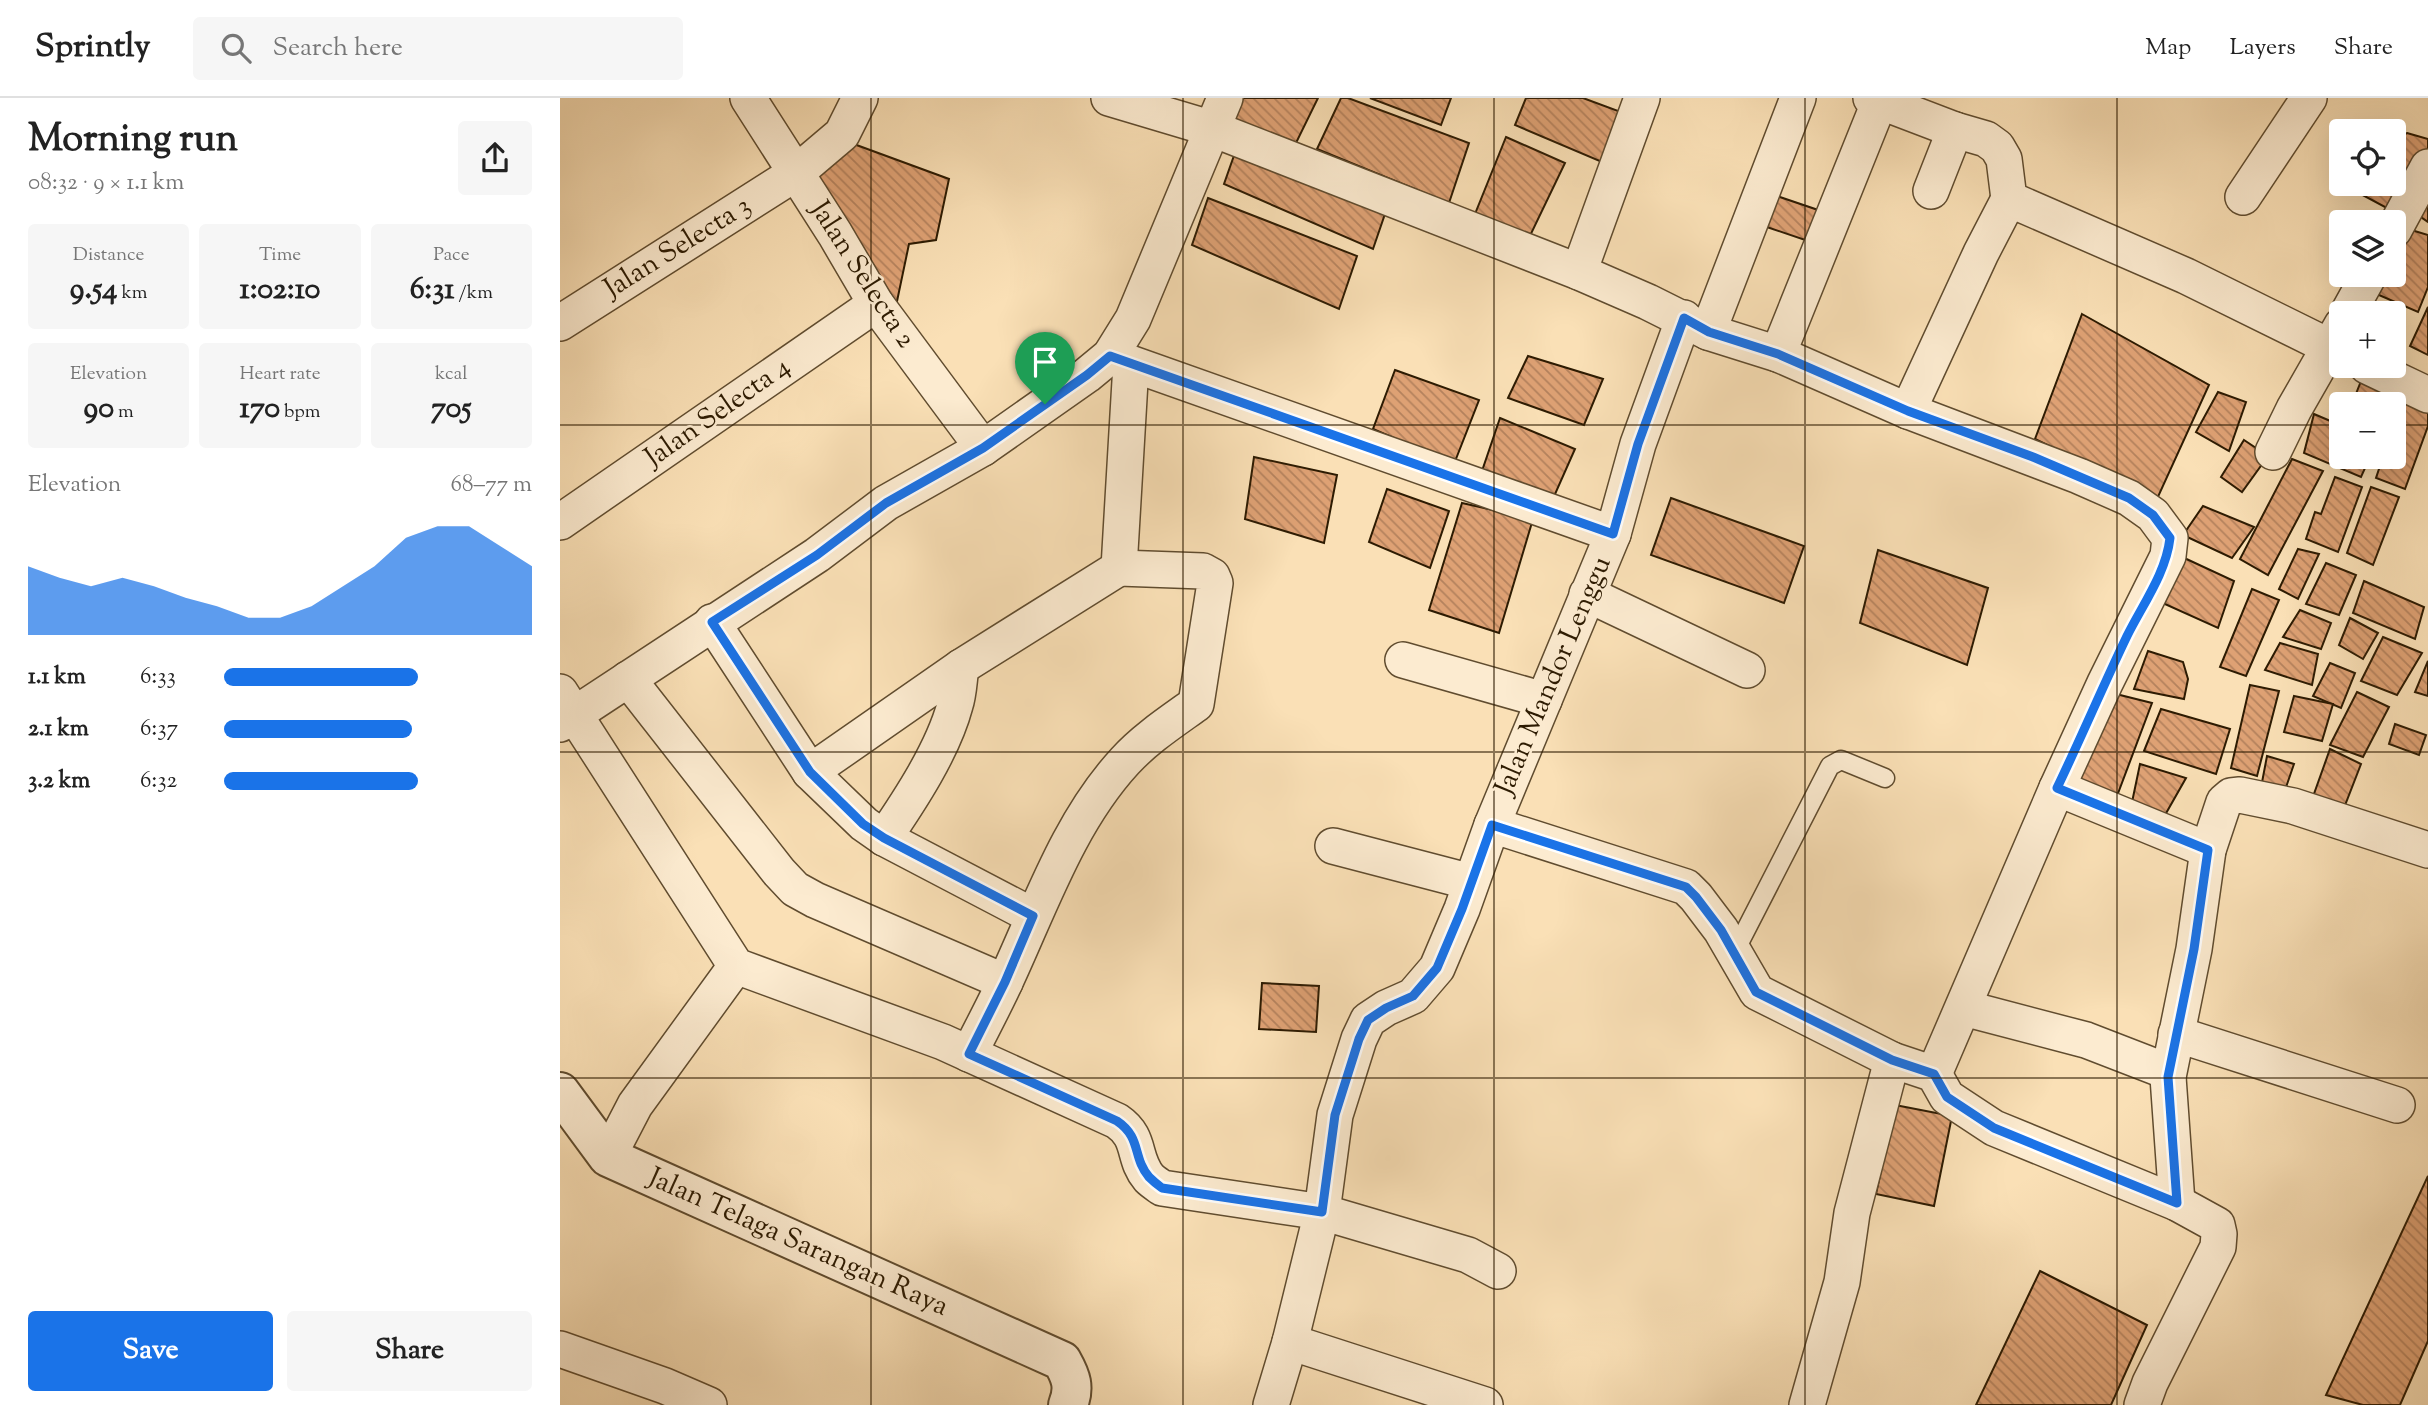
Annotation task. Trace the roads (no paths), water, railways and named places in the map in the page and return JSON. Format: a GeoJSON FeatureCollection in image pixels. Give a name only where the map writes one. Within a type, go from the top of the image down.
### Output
{"type":"FeatureCollection","features":[{"type":"Feature","properties":{"kind":"street","name":"Jalan Selecta 2"},"geometry":{"type":"LineString","coordinates":[[748,98],[876,304],[983,448]]}},
{"type":"Feature","properties":{"kind":"street","name":"Jalan Selecta 3"},"geometry":{"type":"LineString","coordinates":[[560,323],[796,173],[842,134],[860,98]]}},
{"type":"Feature","properties":{"kind":"street"},"geometry":{"type":"LineString","coordinates":[[1109,98],[1219,113],[1696,325],[1778,354],[1908,411],[2033,457],[2129,498],[2153,515],[2170,538],[2168,556],[2057,788],[1934,1074]]}},
{"type":"Feature","properties":{"kind":"street"},"geometry":{"type":"LineString","coordinates":[[1579,272],[1642,98]]}},
{"type":"Feature","properties":{"kind":"street","name":"Jalan Mandor Lenggu"},"geometry":{"type":"LineString","coordinates":[[1271,1405],[1290,1342],[1322,1212],[1335,1115],[1359,1039],[1368,1020],[1386,1008],[1413,996],[1437,968],[1462,909],[1492,825],[1613,534],[1638,444],[1696,325],[1798,98]]}},
{"type":"Feature","properties":{"kind":"street"},"geometry":{"type":"LineString","coordinates":[[2243,198],[2309,98]]}},
{"type":"Feature","properties":{"kind":"street"},"geometry":{"type":"LineString","coordinates":[[1778,354],[1877,99],[1955,130],[1986,139],[1997,147],[2006,165],[2009,198],[1908,411]]}},
{"type":"Feature","properties":{"kind":"street"},"geometry":{"type":"LineString","coordinates":[[1119,568],[1120,360],[1133,319],[1219,113]]}},
{"type":"Feature","properties":{"kind":"street"},"geometry":{"type":"LineString","coordinates":[[1931,191],[1955,130]]}},
{"type":"Feature","properties":{"kind":"street"},"geometry":{"type":"LineString","coordinates":[[2405,210],[2428,167]]}},
{"type":"Feature","properties":{"kind":"street"},"geometry":{"type":"LineString","coordinates":[[2009,198],[2329,338]]}},
{"type":"Feature","properties":{"kind":"street","name":"Jalan Selecta 4"},"geometry":{"type":"LineString","coordinates":[[560,522],[876,304]]}},
{"type":"Feature","properties":{"kind":"street"},"geometry":{"type":"LineString","coordinates":[[2273,452],[2294,409],[2329,354]]}},
{"type":"Feature","properties":{"kind":"street"},"geometry":{"type":"LineString","coordinates":[[1498,1271],[1468,1255],[1322,1212],[1162,1188],[1150,1178],[1142,1165],[1129,1129],[1117,1121],[969,1054],[736,966],[565,710],[628,679],[817,555],[886,503],[983,448],[1087,375],[1120,360],[1613,534]]}},
{"type":"Feature","properties":{"kind":"street"},"geometry":{"type":"LineString","coordinates":[[2392,378],[2428,395]]}},
{"type":"Feature","properties":{"kind":"street"},"geometry":{"type":"LineString","coordinates":[[810,772],[961,667],[1119,568],[1203,571],[1212,576],[1216,583],[1196,704],[1152,735],[1089,805],[1033,916],[1005,982],[969,1054]]}},
{"type":"Feature","properties":{"kind":"street"},"geometry":{"type":"LineString","coordinates":[[1587,594],[1747,670]]}},
{"type":"Feature","properties":{"kind":"street"},"geometry":{"type":"LineString","coordinates":[[712,622],[810,772],[863,824],[884,838],[1033,916]]}},
{"type":"Feature","properties":{"kind":"street"},"geometry":{"type":"LineString","coordinates":[[1403,660],[1544,700]]}},
{"type":"Feature","properties":{"kind":"street"},"geometry":{"type":"LineString","coordinates":[[884,838],[939,746],[956,704],[961,667]]}},
{"type":"Feature","properties":{"kind":"street"},"geometry":{"type":"LineString","coordinates":[[628,679],[795,889],[1005,982]]}},
{"type":"Feature","properties":{"kind":"street"},"geometry":{"type":"LineString","coordinates":[[2057,788],[2208,850]]}},
{"type":"Feature","properties":{"kind":"street"},"geometry":{"type":"LineString","coordinates":[[2177,1203],[2168,1077],[2194,949],[2208,850],[2224,802],[2231,796],[2240,795],[2292,806],[2428,850]]}},
{"type":"Feature","properties":{"kind":"street"},"geometry":{"type":"LineString","coordinates":[[1492,825],[1686,887],[1721,930],[1756,992],[1892,1060],[1934,1074],[1947,1097],[1994,1128],[2177,1203],[2217,1225],[2218,1247],[2150,1383],[2142,1405]]}},
{"type":"Feature","properties":{"kind":"street"},"geometry":{"type":"LineString","coordinates":[[1333,846],[1471,882]]}},
{"type":"Feature","properties":{"kind":"street"},"geometry":{"type":"LineString","coordinates":[[608,1157],[635,1105],[736,966]]}},
{"type":"Feature","properties":{"kind":"street"},"geometry":{"type":"LineString","coordinates":[[1964,1008],[2086,1040],[2161,1069],[2168,1077]]}},
{"type":"Feature","properties":{"kind":"street"},"geometry":{"type":"LineString","coordinates":[[2176,1034],[2397,1105]]}},
{"type":"Feature","properties":{"kind":"street"},"geometry":{"type":"LineString","coordinates":[[1807,1405],[1842,1282],[1852,1213],[1892,1060]]}},
{"type":"Feature","properties":{"kind":"street","name":"Jalan Telaga Sarangan Raya"},"geometry":{"type":"LineString","coordinates":[[560,1092],[608,1157],[1062,1361],[1071,1377],[1072,1394],[1068,1405]]}},
{"type":"Feature","properties":{"kind":"street"},"geometry":{"type":"LineString","coordinates":[[1290,1342],[1485,1405]]}},
{"type":"Feature","properties":{"kind":"street"},"geometry":{"type":"LineString","coordinates":[[560,1349],[661,1396],[709,1405]]}},
{"type":"Feature","properties":{"kind":"lane"},"geometry":{"type":"LineString","coordinates":[[1734,953],[1830,766],[1842,760],[1885,778]]}}]}
